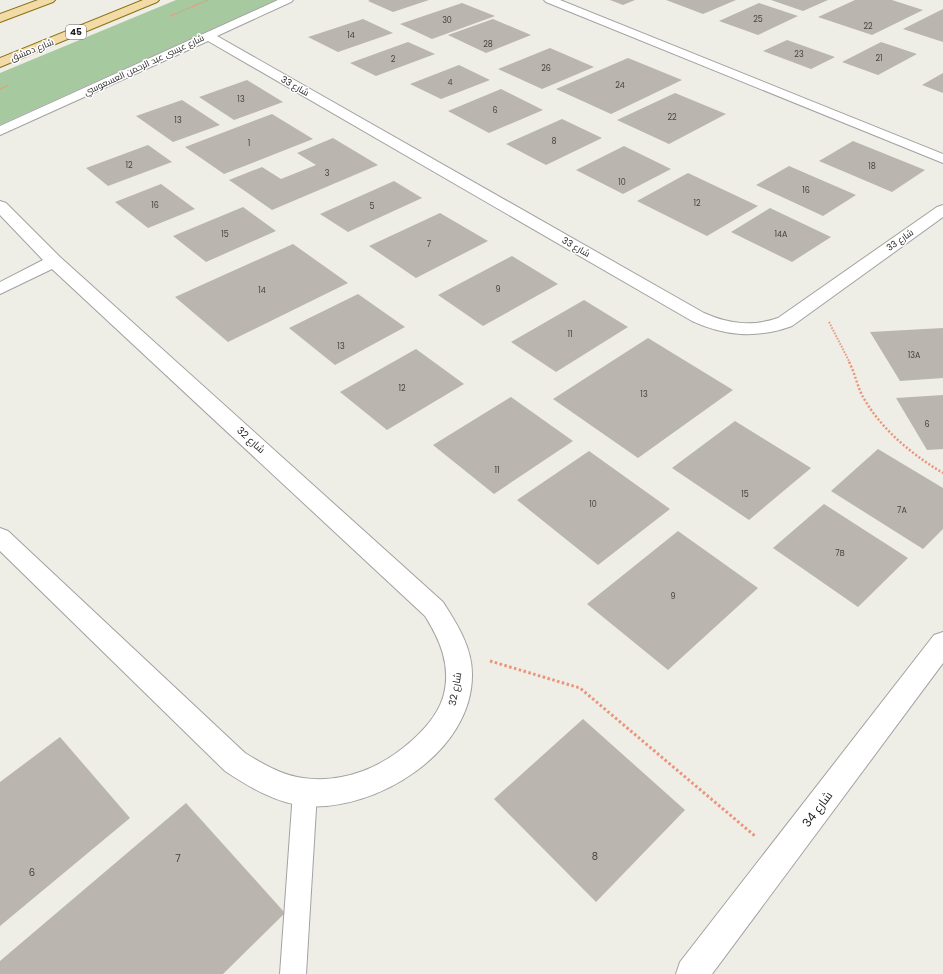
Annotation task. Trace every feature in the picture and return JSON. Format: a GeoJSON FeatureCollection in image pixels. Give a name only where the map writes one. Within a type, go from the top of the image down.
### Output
{"type":"FeatureCollection","features":[{"type":"Feature","properties":{"kind":"main road"},"geometry":{"type":"LineString","coordinates":[[0,18],[49,0]]}},
{"type":"Feature","properties":{"kind":"main road","name":"شارع دمشق"},"geometry":{"type":"LineString","coordinates":[[0,63],[153,0]]}},
{"type":"Feature","properties":{"kind":"street","name":"شارع عيسى عبد الرحمن العسعوسي"},"geometry":{"type":"LineString","coordinates":[[0,131],[288,0]]}},
{"type":"Feature","properties":{"kind":"street"},"geometry":{"type":"LineString","coordinates":[[550,0],[943,159]]}},
{"type":"Feature","properties":{"kind":"street","name":"شارع 33"},"geometry":{"type":"LineString","coordinates":[[208,36],[710,323],[740,330],[764,329],[784,322],[943,210]]}},
{"type":"Feature","properties":{"kind":"street","name":"شارع 32"},"geometry":{"type":"LineString","coordinates":[[0,206],[54,261],[423,598],[444,622],[451,634],[456,651],[459,681],[455,702],[450,716],[430,743],[389,773],[370,783],[346,789],[305,792],[287,789],[272,784],[235,762],[0,537]]}},
{"type":"Feature","properties":{"kind":"street"},"geometry":{"type":"LineString","coordinates":[[0,289],[54,261]]}},
{"type":"Feature","properties":{"kind":"street","name":"شارع 34"},"geometry":{"type":"LineString","coordinates":[[692,974],[943,644]]}},
{"type":"Feature","properties":{"kind":"lane"},"geometry":{"type":"LineString","coordinates":[[293,974],[305,792]]}},
{"type":"Feature","properties":{"kind":"path"},"geometry":{"type":"LineString","coordinates":[[817,298],[853,370],[862,396],[884,428],[928,464],[943,473]]}},
{"type":"Feature","properties":{"kind":"path"},"geometry":{"type":"LineString","coordinates":[[456,651],[580,688],[780,857]]}},
{"type":"Feature","properties":{"kind":"green space"},"geometry":{"type":"Polygon","coordinates":[[[176,0],[276,0],[0,125],[0,73],[176,0]]]}},
{"type":"Feature","properties":{"kind":"building"},"geometry":{"type":"Polygon","coordinates":[[[429,0],[393,12],[368,1],[429,0]]]}},
{"type":"Feature","properties":{"kind":"building"},"geometry":{"type":"Polygon","coordinates":[[[610,0],[635,0],[623,5],[610,0]]]}},
{"type":"Feature","properties":{"kind":"building"},"geometry":{"type":"Polygon","coordinates":[[[666,0],[736,0],[703,14],[666,0]]]}},
{"type":"Feature","properties":{"kind":"building"},"geometry":{"type":"Polygon","coordinates":[[[771,0],[828,0],[803,11],[771,0]]]}},
{"type":"Feature","properties":{"kind":"building"},"geometry":{"type":"Polygon","coordinates":[[[855,0],[892,0],[923,10],[872,35],[818,17],[855,0]]]}},
{"type":"Feature","properties":{"kind":"building"},"geometry":{"type":"Polygon","coordinates":[[[462,3],[495,16],[432,39],[400,24],[462,3]]]}},
{"type":"Feature","properties":{"kind":"building"},"geometry":{"type":"Polygon","coordinates":[[[759,3],[798,16],[758,35],[719,21],[759,3]]]}},
{"type":"Feature","properties":{"kind":"building"},"geometry":{"type":"Polygon","coordinates":[[[943,9],[943,42],[903,29],[943,9]]]}},
{"type":"Feature","properties":{"kind":"building"},"geometry":{"type":"Polygon","coordinates":[[[363,19],[393,33],[338,52],[308,37],[363,19]]]}},
{"type":"Feature","properties":{"kind":"building"},"geometry":{"type":"Polygon","coordinates":[[[493,19],[531,35],[486,53],[448,35],[493,19]]]}},
{"type":"Feature","properties":{"kind":"building"},"geometry":{"type":"Polygon","coordinates":[[[787,40],[835,57],[811,69],[763,51],[787,40]]]}},
{"type":"Feature","properties":{"kind":"building"},"geometry":{"type":"Polygon","coordinates":[[[408,42],[435,54],[376,76],[350,63],[408,42]]]}},
{"type":"Feature","properties":{"kind":"building"},"geometry":{"type":"Polygon","coordinates":[[[881,42],[917,54],[878,75],[842,62],[881,42]]]}},
{"type":"Feature","properties":{"kind":"building"},"geometry":{"type":"Polygon","coordinates":[[[550,48],[594,67],[542,89],[498,69],[550,48]]]}},
{"type":"Feature","properties":{"kind":"building"},"geometry":{"type":"Polygon","coordinates":[[[628,58],[682,80],[611,114],[556,89],[628,58]]]}},
{"type":"Feature","properties":{"kind":"building"},"geometry":{"type":"Polygon","coordinates":[[[459,65],[490,80],[441,99],[410,84],[459,65]]]}},
{"type":"Feature","properties":{"kind":"building"},"geometry":{"type":"Polygon","coordinates":[[[943,73],[943,93],[922,85],[943,73]]]}},
{"type":"Feature","properties":{"kind":"building"},"geometry":{"type":"Polygon","coordinates":[[[247,80],[283,102],[234,120],[199,97],[247,80]]]}},
{"type":"Feature","properties":{"kind":"building"},"geometry":{"type":"Polygon","coordinates":[[[501,89],[543,110],[489,133],[448,111],[501,89]]]}},
{"type":"Feature","properties":{"kind":"building"},"geometry":{"type":"Polygon","coordinates":[[[675,93],[726,114],[669,144],[617,120],[675,93]]]}},
{"type":"Feature","properties":{"kind":"building"},"geometry":{"type":"Polygon","coordinates":[[[182,100],[220,125],[173,142],[136,116],[182,100]]]}},
{"type":"Feature","properties":{"kind":"building"},"geometry":{"type":"Polygon","coordinates":[[[272,114],[313,139],[224,174],[185,147],[272,114]]]}},
{"type":"Feature","properties":{"kind":"building"},"geometry":{"type":"Polygon","coordinates":[[[562,119],[602,138],[546,165],[506,144],[562,119]]]}},
{"type":"Feature","properties":{"kind":"building"},"geometry":{"type":"Polygon","coordinates":[[[333,138],[378,165],[272,210],[229,180],[262,167],[281,179],[316,165],[297,153],[333,138]]]}},
{"type":"Feature","properties":{"kind":"building"},"geometry":{"type":"Polygon","coordinates":[[[853,141],[925,170],[892,192],[819,161],[853,141]]]}},
{"type":"Feature","properties":{"kind":"building"},"geometry":{"type":"Polygon","coordinates":[[[148,145],[172,162],[108,186],[86,168],[148,145]]]}},
{"type":"Feature","properties":{"kind":"building"},"geometry":{"type":"Polygon","coordinates":[[[624,146],[671,169],[623,194],[576,170],[624,146]]]}},
{"type":"Feature","properties":{"kind":"building"},"geometry":{"type":"Polygon","coordinates":[[[789,166],[856,195],[823,216],[756,185],[789,166]]]}},
{"type":"Feature","properties":{"kind":"building"},"geometry":{"type":"Polygon","coordinates":[[[688,173],[758,206],[707,236],[637,201],[688,173]]]}},
{"type":"Feature","properties":{"kind":"building"},"geometry":{"type":"Polygon","coordinates":[[[394,181],[422,198],[348,232],[320,214],[394,181]]]}},
{"type":"Feature","properties":{"kind":"building"},"geometry":{"type":"Polygon","coordinates":[[[161,184],[195,209],[148,228],[115,202],[161,184]]]}},
{"type":"Feature","properties":{"kind":"building"},"geometry":{"type":"Polygon","coordinates":[[[243,207],[276,231],[206,262],[173,236],[243,207]]]}},
{"type":"Feature","properties":{"kind":"building"},"geometry":{"type":"Polygon","coordinates":[[[770,208],[831,237],[792,262],[731,232],[770,208]]]}},
{"type":"Feature","properties":{"kind":"building"},"geometry":{"type":"Polygon","coordinates":[[[440,213],[488,241],[416,278],[369,246],[440,213]]]}},
{"type":"Feature","properties":{"kind":"building"},"geometry":{"type":"Polygon","coordinates":[[[293,244],[348,283],[228,342],[175,297],[293,244]]]}},
{"type":"Feature","properties":{"kind":"building"},"geometry":{"type":"Polygon","coordinates":[[[512,256],[558,284],[483,326],[438,295],[512,256]]]}},
{"type":"Feature","properties":{"kind":"building"},"geometry":{"type":"Polygon","coordinates":[[[358,294],[405,327],[335,365],[289,328],[358,294]]]}},
{"type":"Feature","properties":{"kind":"building"},"geometry":{"type":"Polygon","coordinates":[[[584,300],[628,327],[556,372],[511,342],[584,300]]]}},
{"type":"Feature","properties":{"kind":"building"},"geometry":{"type":"Polygon","coordinates":[[[943,328],[943,378],[900,381],[870,332],[943,328]]]}},
{"type":"Feature","properties":{"kind":"building"},"geometry":{"type":"Polygon","coordinates":[[[648,338],[733,390],[638,458],[553,399],[648,338]]]}},
{"type":"Feature","properties":{"kind":"building"},"geometry":{"type":"Polygon","coordinates":[[[416,349],[464,384],[387,430],[340,392],[416,349]]]}},
{"type":"Feature","properties":{"kind":"building"},"geometry":{"type":"Polygon","coordinates":[[[943,395],[943,449],[927,450],[896,398],[943,395]]]}},
{"type":"Feature","properties":{"kind":"building"},"geometry":{"type":"Polygon","coordinates":[[[511,397],[573,441],[494,494],[433,445],[511,397]]]}},
{"type":"Feature","properties":{"kind":"building"},"geometry":{"type":"Polygon","coordinates":[[[735,421],[811,468],[749,520],[672,468],[735,421]]]}},
{"type":"Feature","properties":{"kind":"building"},"geometry":{"type":"Polygon","coordinates":[[[878,449],[943,488],[943,529],[923,549],[831,491],[878,449]]]}},
{"type":"Feature","properties":{"kind":"building"},"geometry":{"type":"Polygon","coordinates":[[[589,451],[670,509],[598,565],[517,500],[589,451]]]}},
{"type":"Feature","properties":{"kind":"building"},"geometry":{"type":"Polygon","coordinates":[[[824,504],[908,558],[858,607],[773,548],[824,504]]]}},
{"type":"Feature","properties":{"kind":"building"},"geometry":{"type":"Polygon","coordinates":[[[678,531],[758,588],[668,670],[587,604],[678,531]]]}},
{"type":"Feature","properties":{"kind":"building"},"geometry":{"type":"Polygon","coordinates":[[[583,719],[685,810],[596,902],[494,799],[583,719]]]}},
{"type":"Feature","properties":{"kind":"building"},"geometry":{"type":"Polygon","coordinates":[[[60,737],[130,818],[0,926],[0,782],[60,737]]]}},
{"type":"Feature","properties":{"kind":"building"},"geometry":{"type":"Polygon","coordinates":[[[186,803],[285,913],[223,974],[0,974],[0,961],[186,803]]]}}]}
